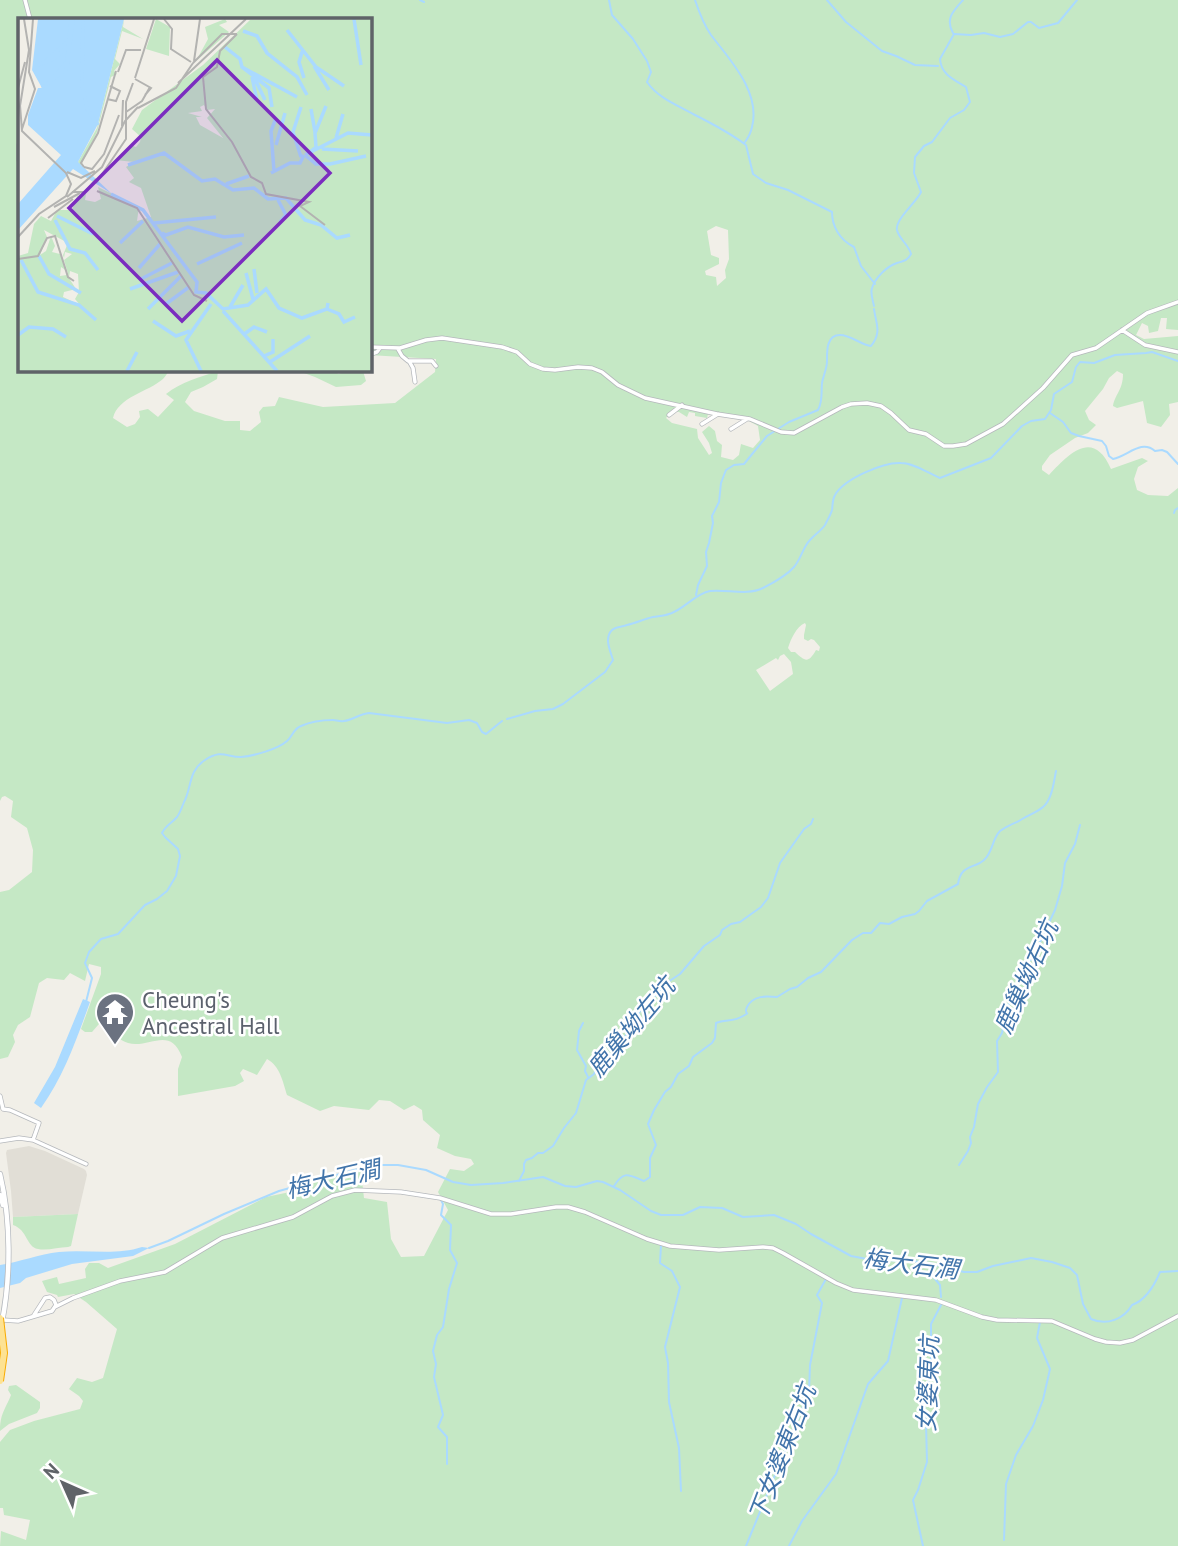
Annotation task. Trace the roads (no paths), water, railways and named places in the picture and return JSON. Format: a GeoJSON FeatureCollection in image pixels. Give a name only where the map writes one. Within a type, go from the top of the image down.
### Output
{"type":"FeatureCollection","features":[{"type":"Feature","properties":{"kind":"highway"},"geometry":{"type":"LineString","coordinates":[[0,1381],[4,1353],[1,1319]]}},
{"type":"Feature","properties":{"kind":"main road"},"geometry":{"type":"LineString","coordinates":[[0,1174],[8,1261],[6,1302],[0,1333]]}},
{"type":"Feature","properties":{"kind":"main road"},"geometry":{"type":"LineString","coordinates":[[0,1195],[5,1216]]}},
{"type":"Feature","properties":{"kind":"street"},"geometry":{"type":"LineString","coordinates":[[25,0],[30,18]]}},
{"type":"Feature","properties":{"kind":"street"},"geometry":{"type":"LineString","coordinates":[[371,347],[398,349],[442,338],[502,347],[519,353],[530,364],[541,369],[592,368],[636,395],[747,418],[782,433],[794,433],[842,407],[867,403],[881,406],[906,428],[926,434],[944,446],[966,444],[1003,424],[1043,388],[1072,355],[1096,348],[1147,313],[1178,302]]}},
{"type":"Feature","properties":{"kind":"street"},"geometry":{"type":"LineString","coordinates":[[1122,330],[1145,345],[1178,352]]}},
{"type":"Feature","properties":{"kind":"street"},"geometry":{"type":"LineString","coordinates":[[371,354],[380,348]]}},
{"type":"Feature","properties":{"kind":"street"},"geometry":{"type":"LineString","coordinates":[[398,349],[404,358],[410,361],[432,361],[436,366]]}},
{"type":"Feature","properties":{"kind":"street"},"geometry":{"type":"LineString","coordinates":[[410,361],[415,382]]}},
{"type":"Feature","properties":{"kind":"street"},"geometry":{"type":"LineString","coordinates":[[669,415],[682,405]]}},
{"type":"Feature","properties":{"kind":"street"},"geometry":{"type":"LineString","coordinates":[[702,424],[718,414]]}},
{"type":"Feature","properties":{"kind":"street"},"geometry":{"type":"LineString","coordinates":[[731,429],[747,418]]}},
{"type":"Feature","properties":{"kind":"street"},"geometry":{"type":"LineString","coordinates":[[0,1096],[3,1110],[10,1110],[39,1123],[33,1140]]}},
{"type":"Feature","properties":{"kind":"street"},"geometry":{"type":"LineString","coordinates":[[0,1141],[19,1138],[33,1140],[86,1164]]}},
{"type":"Feature","properties":{"kind":"street"},"geometry":{"type":"LineString","coordinates":[[1,1319],[18,1321],[50,1311],[72,1298],[120,1281],[165,1272],[222,1238],[293,1217],[332,1196],[355,1190],[401,1192],[440,1198],[491,1214],[568,1207],[670,1246],[719,1250],[773,1248],[853,1290],[936,1300],[994,1320],[1052,1321],[1106,1342],[1123,1343],[1133,1340],[1178,1316]]}},
{"type":"Feature","properties":{"kind":"street"},"geometry":{"type":"LineString","coordinates":[[34,1315],[46,1297],[61,1300],[72,1298]]}},
{"type":"Feature","properties":{"kind":"street"},"geometry":{"type":"LineString","coordinates":[[53,1299],[55,1307]]}},
{"type":"Feature","properties":{"kind":"street"},"geometry":{"type":"LineString","coordinates":[[41,1302],[43,1310],[50,1311]]}},
{"type":"Feature","properties":{"kind":"water"},"geometry":{"type":"Polygon","coordinates":[[[83,999],[90,1002],[75,1043],[57,1083],[41,1108],[34,1103],[55,1067],[83,999]]]}},
{"type":"Feature","properties":{"kind":"water"},"geometry":{"type":"Polygon","coordinates":[[[149,1248],[133,1256],[72,1264],[0,1288],[0,1265],[59,1252],[111,1252],[149,1248]]]}},
{"type":"Feature","properties":{"kind":"waterway"},"geometry":{"type":"LineString","coordinates":[[420,0],[424,2]]}},
{"type":"Feature","properties":{"kind":"waterway"},"geometry":{"type":"LineString","coordinates":[[609,0],[612,15],[633,39],[647,61],[651,72],[647,82],[651,88],[668,101],[746,145],[753,174],[766,183],[788,190],[832,212],[833,223],[838,232],[854,247],[861,266],[875,284]]}},
{"type":"Feature","properties":{"kind":"waterway"},"geometry":{"type":"LineString","coordinates":[[695,0],[708,31],[735,66],[748,89],[754,114],[752,129],[745,142]]}},
{"type":"Feature","properties":{"kind":"waterway"},"geometry":{"type":"LineString","coordinates":[[827,0],[846,22],[882,51],[915,65],[938,66]]}},
{"type":"Feature","properties":{"kind":"waterway"},"geometry":{"type":"LineString","coordinates":[[953,33],[950,19],[963,0]]}},
{"type":"Feature","properties":{"kind":"waterway"},"geometry":{"type":"LineString","coordinates":[[954,34],[984,33],[1000,37],[1013,34],[1028,22],[1039,28],[1058,23],[1077,0]]}},
{"type":"Feature","properties":{"kind":"waterway"},"geometry":{"type":"LineString","coordinates":[[874,306],[871,290],[876,280],[885,270],[911,254],[897,226],[921,192],[914,173],[915,157],[924,146],[932,142],[950,118],[964,110],[970,102],[966,87],[949,76],[941,65],[940,59],[954,34]]}},
{"type":"Feature","properties":{"kind":"waterway"},"geometry":{"type":"LineString","coordinates":[[696,595],[707,566],[706,552],[713,523],[712,516],[719,502],[721,483],[726,470],[734,465],[744,464],[767,436],[789,422],[818,410],[830,341],[835,336],[844,335],[871,346],[877,332],[874,309]]}},
{"type":"Feature","properties":{"kind":"waterway"},"geometry":{"type":"LineString","coordinates":[[507,719],[553,709],[605,672],[613,660],[608,640],[614,629],[674,612],[710,591],[757,590],[784,576],[794,567],[808,543],[825,525],[835,495],[855,478],[893,463],[916,466],[940,478],[991,458],[1022,426],[1031,421],[1045,419],[1051,410],[1054,394],[1072,382],[1080,362],[1094,363],[1115,355],[1152,352],[1178,361]]}},
{"type":"Feature","properties":{"kind":"waterway"},"geometry":{"type":"LineString","coordinates":[[1050,413],[1063,422],[1071,433],[1102,441],[1113,459],[1145,447],[1167,452],[1178,464]]}},
{"type":"Feature","properties":{"kind":"waterway"},"geometry":{"type":"LineString","coordinates":[[1174,513],[1178,508]]}},
{"type":"Feature","properties":{"kind":"waterway"},"geometry":{"type":"LineString","coordinates":[[86,1002],[92,978],[85,963],[89,952],[101,939],[118,934],[145,905],[167,891],[176,876],[180,856],[178,849],[162,833],[178,815],[193,774],[205,760],[220,754],[241,757],[259,754],[283,744],[296,729],[312,722],[344,721],[369,713],[447,723],[469,720],[477,723],[486,734],[502,721]]}},
{"type":"Feature","properties":{"kind":"waterway"},"geometry":{"type":"LineString","coordinates":[[614,1186],[624,1176],[644,1181],[650,1177],[650,1158],[656,1145],[648,1124],[678,1074],[689,1066],[693,1057],[712,1043],[716,1023],[746,1015],[747,1007],[756,998],[777,997],[797,987],[821,972],[852,940],[863,933],[871,933],[880,923],[889,924],[915,914],[927,901],[958,884],[965,870],[987,857],[1000,831],[1046,804],[1056,771]]}},
{"type":"Feature","properties":{"kind":"waterway","name":"鹿巢坳左坑"},"geometry":{"type":"LineString","coordinates":[[519,1181],[526,1160],[553,1146],[576,1113],[586,1080],[594,1074],[598,1064],[610,1059],[644,1004],[680,974],[722,930],[740,922],[761,907],[768,898],[780,863],[813,819]]}},
{"type":"Feature","properties":{"kind":"waterway","name":"鹿巢坳右坑"},"geometry":{"type":"LineString","coordinates":[[959,1165],[971,1143],[978,1104],[998,1072],[997,1041],[1002,1033],[1006,1011],[1026,963],[1032,959],[1055,910],[1065,863],[1075,844],[1080,825]]}},
{"type":"Feature","properties":{"kind":"waterway"},"geometry":{"type":"LineString","coordinates":[[583,1023],[579,1031],[577,1050],[586,1066],[588,1077]]}},
{"type":"Feature","properties":{"kind":"waterway","name":"梅大石澗"},"geometry":{"type":"LineString","coordinates":[[149,1248],[279,1191],[354,1170],[378,1165],[398,1165],[426,1170],[453,1182],[471,1185],[543,1177],[565,1186],[576,1187],[603,1182],[661,1215],[683,1215],[700,1207],[722,1208],[743,1217],[774,1215],[796,1224],[851,1256],[867,1259],[925,1262],[964,1272],[977,1272],[1031,1258],[1052,1262],[1070,1268],[1077,1275],[1083,1304],[1091,1319],[1103,1322],[1120,1317],[1146,1296],[1160,1272],[1178,1271]]}},
{"type":"Feature","properties":{"kind":"waterway"},"geometry":{"type":"LineString","coordinates":[[440,1198],[443,1204],[441,1215],[451,1225],[450,1250],[457,1263],[449,1289],[443,1327],[437,1335],[433,1351],[436,1364],[434,1377],[443,1415],[438,1427],[447,1437],[447,1464]]}},
{"type":"Feature","properties":{"kind":"waterway"},"geometry":{"type":"LineString","coordinates":[[661,1245],[660,1263],[672,1271],[680,1287],[665,1347],[669,1402],[679,1448],[681,1491]]}},
{"type":"Feature","properties":{"kind":"waterway"},"geometry":{"type":"LineString","coordinates":[[930,1264],[931,1274],[940,1285],[941,1297]]}},
{"type":"Feature","properties":{"kind":"waterway","name":"下女婆東右坑"},"geometry":{"type":"LineString","coordinates":[[746,1546],[809,1392],[810,1365],[822,1303],[817,1295],[826,1279]]}},
{"type":"Feature","properties":{"kind":"waterway"},"geometry":{"type":"LineString","coordinates":[[789,1546],[802,1521],[836,1474],[868,1384],[888,1361],[902,1298]]}},
{"type":"Feature","properties":{"kind":"waterway","name":"女婆東坑"},"geometry":{"type":"LineString","coordinates":[[923,1546],[913,1500],[927,1462],[923,1394],[928,1385],[931,1368],[931,1324],[941,1305]]}},
{"type":"Feature","properties":{"kind":"waterway"},"geometry":{"type":"LineString","coordinates":[[1004,1540],[1006,1484],[1016,1455],[1033,1426],[1043,1400],[1050,1369],[1037,1338],[1040,1322]]}},
{"type":"Feature","properties":{"kind":"place","name":"Cheung's Ancestral Hall"},"geometry":{"type":"Point","coordinates":[115,1046]}}]}
